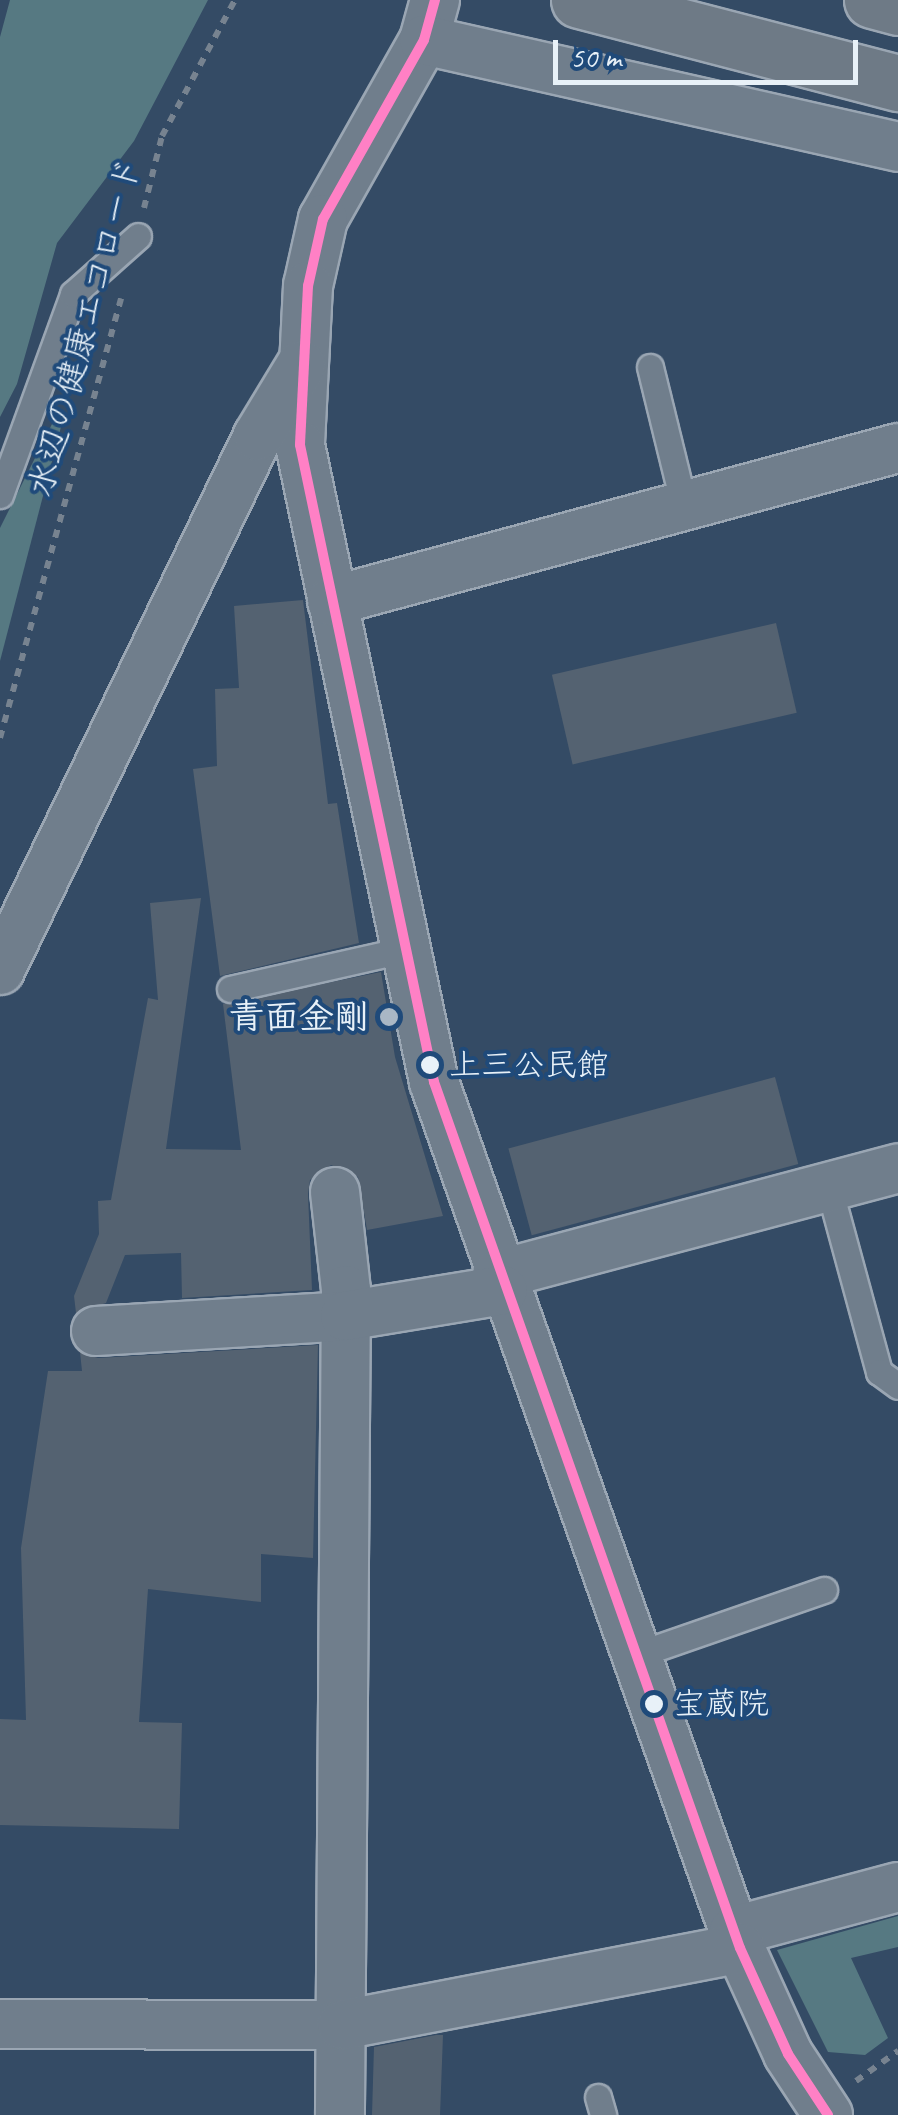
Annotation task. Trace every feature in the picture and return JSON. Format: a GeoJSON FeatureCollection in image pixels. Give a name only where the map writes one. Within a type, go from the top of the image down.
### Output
{"type":"FeatureCollection","features":[{"type":"Feature","properties":{"kind":"highway"},"geometry":{"type":"LineString","coordinates":[[579,0],[898,83]]}},
{"type":"Feature","properties":{"kind":"highway"},"geometry":{"type":"LineString","coordinates":[[872,0],[898,7]]}},
{"type":"Feature","properties":{"kind":"street"},"geometry":{"type":"LineString","coordinates":[[828,2115],[788,2054],[737,1939],[500,1282],[434,1082],[402,950],[300,445],[304,359],[323,219],[429,20],[898,147]]}},
{"type":"Feature","properties":{"kind":"street"},"geometry":{"type":"LineString","coordinates":[[0,970],[258,436],[304,359]]}},
{"type":"Feature","properties":{"kind":"street"},"geometry":{"type":"LineString","coordinates":[[332,601],[898,448]]}},
{"type":"Feature","properties":{"kind":"street"},"geometry":{"type":"LineString","coordinates":[[96,1331],[346,1316],[500,1282],[828,1184],[898,1168]]}},
{"type":"Feature","properties":{"kind":"street"},"geometry":{"type":"LineString","coordinates":[[335,1192],[346,1316],[340,2115]]}},
{"type":"Feature","properties":{"kind":"street"},"geometry":{"type":"LineString","coordinates":[[0,2024],[342,2025],[737,1939],[898,1886]]}},
{"type":"Feature","properties":{"kind":"lane"},"geometry":{"type":"LineString","coordinates":[[0,495],[73,294],[138,236]]}},
{"type":"Feature","properties":{"kind":"lane"},"geometry":{"type":"LineString","coordinates":[[650,366],[684,505]]}},
{"type":"Feature","properties":{"kind":"lane"},"geometry":{"type":"LineString","coordinates":[[230,989],[402,950]]}},
{"type":"Feature","properties":{"kind":"lane"},"geometry":{"type":"LineString","coordinates":[[828,1184],[879,1372],[898,1386]]}},
{"type":"Feature","properties":{"kind":"lane"},"geometry":{"type":"LineString","coordinates":[[636,1655],[824,1590]]}},
{"type":"Feature","properties":{"kind":"path","name":"水辺の健康エコロード"},"geometry":{"type":"LineString","coordinates":[[0,738],[162,136],[235,0]]}},
{"type":"Feature","properties":{"kind":"green space"},"geometry":{"type":"Polygon","coordinates":[[[10,0],[208,0],[134,141],[57,243],[17,384],[0,417],[0,37],[10,0]]]}},
{"type":"Feature","properties":{"kind":"green space"},"geometry":{"type":"Polygon","coordinates":[[[55,418],[62,423],[0,661],[0,528],[55,418]]]}},
{"type":"Feature","properties":{"kind":"green space"},"geometry":{"type":"Polygon","coordinates":[[[898,1916],[898,1947],[851,1958],[888,2038],[865,2055],[828,2052],[777,1950],[898,1916]]]}},
{"type":"Feature","properties":{"kind":"building"},"geometry":{"type":"Polygon","coordinates":[[[303,600],[328,804],[337,803],[359,943],[220,976],[193,769],[217,766],[215,689],[239,688],[234,606],[303,600]]]}},
{"type":"Feature","properties":{"kind":"building"},"geometry":{"type":"Polygon","coordinates":[[[776,623],[797,713],[573,764],[552,675],[776,623]]]}},
{"type":"Feature","properties":{"kind":"building"},"geometry":{"type":"Polygon","coordinates":[[[201,898],[166,1149],[241,1150],[223,1004],[381,972],[395,1057],[443,1216],[367,1230],[358,1177],[331,1165],[310,1180],[312,1290],[182,1298],[181,1253],[125,1255],[106,1303],[76,1313],[74,1296],[99,1234],[98,1201],[111,1200],[148,998],[158,1000],[150,903],[201,898]]]}},
{"type":"Feature","properties":{"kind":"building"},"geometry":{"type":"Polygon","coordinates":[[[775,1077],[798,1164],[532,1235],[508,1148],[775,1077]]]}},
{"type":"Feature","properties":{"kind":"building"},"geometry":{"type":"Polygon","coordinates":[[[318,1345],[313,1558],[261,1554],[261,1602],[148,1589],[139,1722],[182,1723],[179,1829],[0,1825],[0,1719],[26,1720],[21,1548],[48,1371],[82,1371],[80,1352],[98,1358],[318,1345]]]}},
{"type":"Feature","properties":{"kind":"building"},"geometry":{"type":"Polygon","coordinates":[[[443,2035],[440,2115],[372,2115],[374,2047],[443,2035]]]}},
{"type":"Feature","properties":{"kind":"transit line"},"geometry":{"type":"LineString","coordinates":[[435,0],[424,40],[323,219],[308,286],[300,445],[434,1082],[740,1948],[788,2054],[828,2115]]}},
{"type":"Feature","properties":{"kind":"place","name":"青面金剛"},"geometry":{"type":"Point","coordinates":[389,1017]}},
{"type":"Feature","properties":{"kind":"place","name":"上三公民館"},"geometry":{"type":"Point","coordinates":[430,1065]}},
{"type":"Feature","properties":{"kind":"place","name":"宝蔵院"},"geometry":{"type":"Point","coordinates":[654,1704]}}]}
